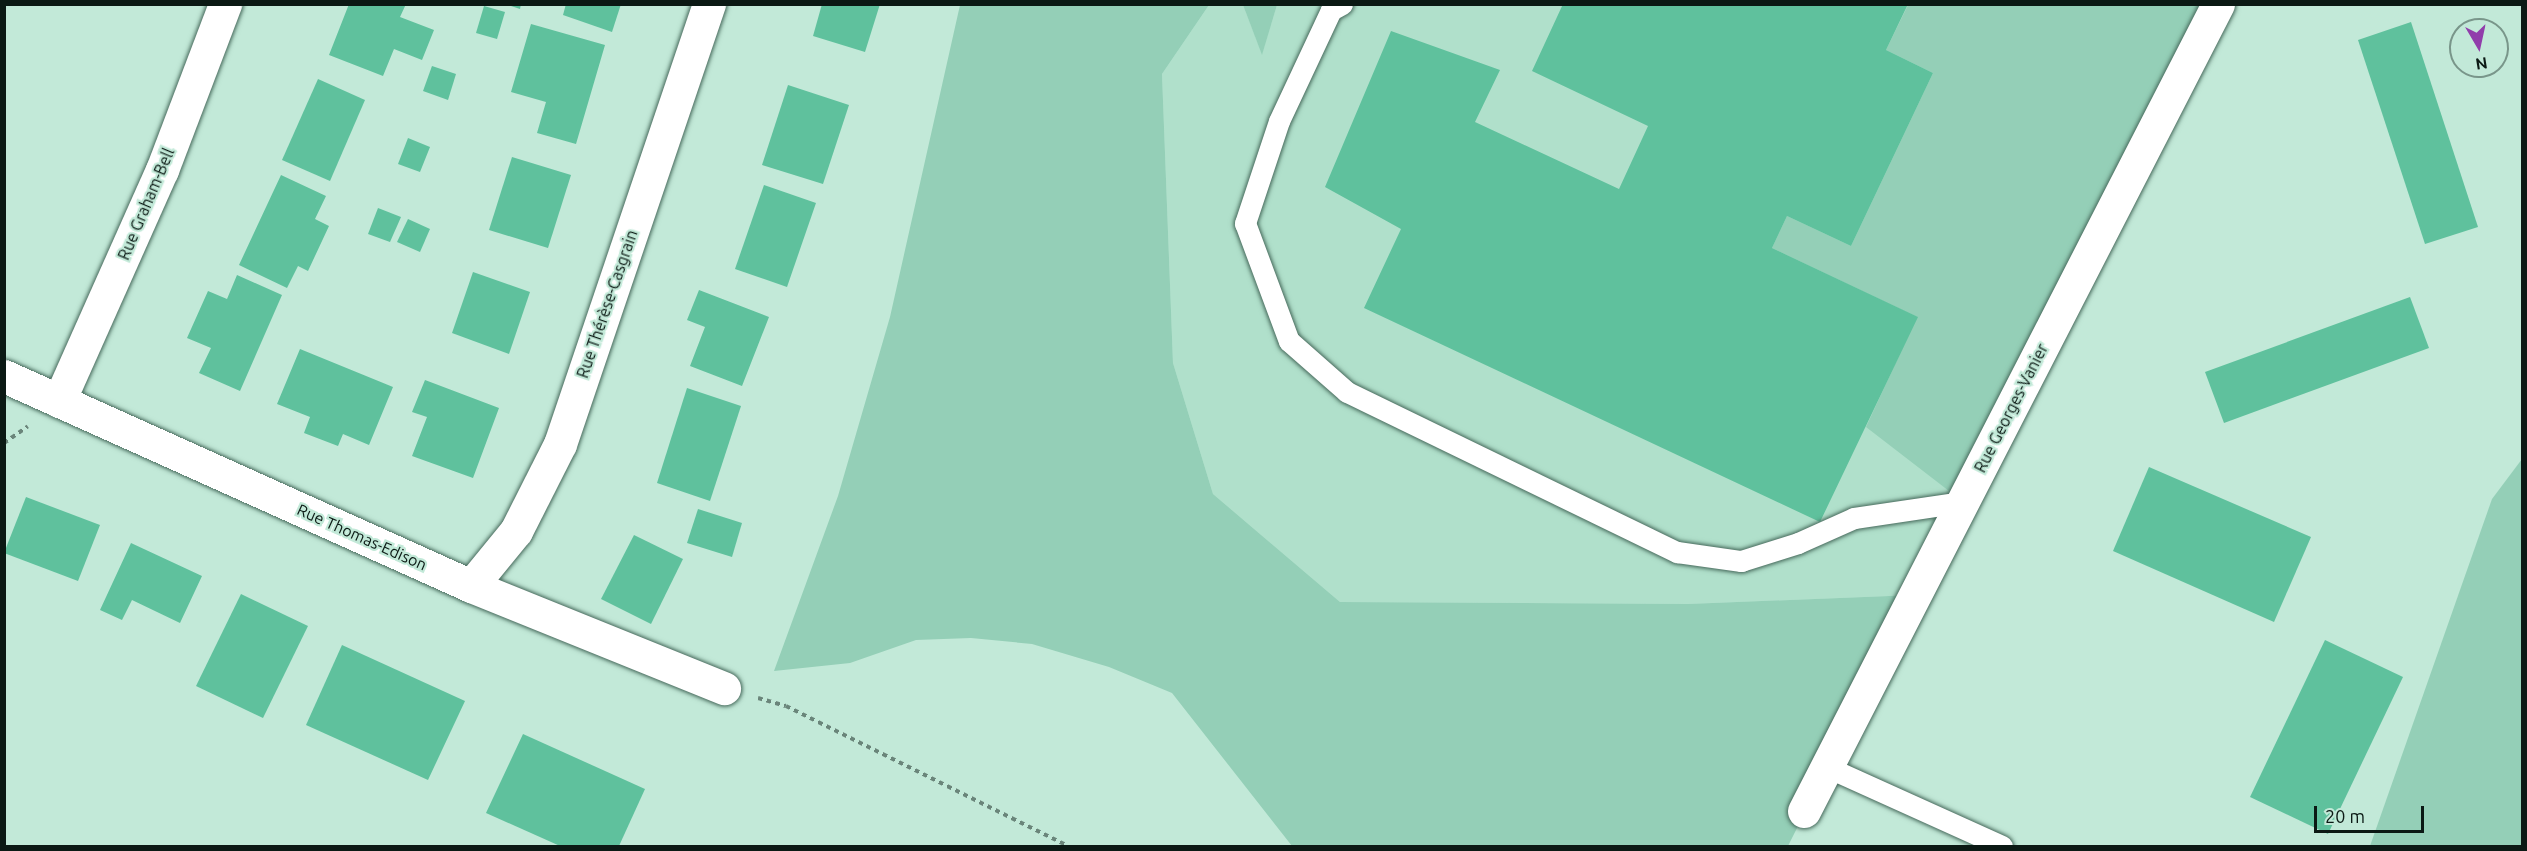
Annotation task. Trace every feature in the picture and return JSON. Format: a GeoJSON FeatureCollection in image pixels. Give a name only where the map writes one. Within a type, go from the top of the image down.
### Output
{"type":"FeatureCollection","features":[{"type":"Feature","properties":{"kind":"street","name":"Rue Graham-Bell"},"geometry":{"type":"LineString","coordinates":[[59,401],[162,170],[225,4]]}},
{"type":"Feature","properties":{"kind":"street","name":"Rue Thérèse-Casgrain"},"geometry":{"type":"LineString","coordinates":[[471,586],[516,531],[560,444],[709,4]]}},
{"type":"Feature","properties":{"kind":"street","name":"Rue Georges-Vanier"},"geometry":{"type":"LineString","coordinates":[[1804,811],[2218,4]]}},
{"type":"Feature","properties":{"kind":"street","name":"Rue Thomas-Edison"},"geometry":{"type":"LineString","coordinates":[[4,376],[471,586],[724,688]]}},
{"type":"Feature","properties":{"kind":"lane"},"geometry":{"type":"LineString","coordinates":[[1342,4],[1331,10],[1280,121],[1245,224],[1289,341],[1347,392],[1677,552],[1741,561],[1798,543],[1854,518],[1963,502]]}},
{"type":"Feature","properties":{"kind":"lane"},"geometry":{"type":"LineString","coordinates":[[1827,766],[2002,846]]}},
{"type":"Feature","properties":{"kind":"path"},"geometry":{"type":"LineString","coordinates":[[724,688],[786,706],[1068,846]]}},
{"type":"Feature","properties":{"kind":"shaded area"},"geometry":{"type":"Polygon","coordinates":[[[960,5],[1209,5],[1162,74],[1173,363],[1213,494],[1340,602],[1688,604],[1914,595],[1788,846],[1292,846],[1172,693],[1109,667],[1032,644],[971,638],[916,640],[850,663],[774,671],[838,496],[890,317],[960,5]]]}},
{"type":"Feature","properties":{"kind":"shaded area"},"geometry":{"type":"Polygon","coordinates":[[[1209,5],[1243,5],[1262,54],[1277,5],[2214,5],[1914,595],[1688,604],[1340,602],[1213,494],[1173,363],[1162,74],[1209,5]]]}},
{"type":"Feature","properties":{"kind":"shaded area"},"geometry":{"type":"Polygon","coordinates":[[[1243,5],[1277,5],[1262,55],[1243,5]]]}},
{"type":"Feature","properties":{"kind":"shaded area"},"geometry":{"type":"Polygon","coordinates":[[[1908,5],[2215,5],[1962,501],[1866,427],[1917,317],[1772,248],[1787,216],[1851,246],[1933,73],[1886,50],[1908,5]]]}},
{"type":"Feature","properties":{"kind":"shaded area"},"geometry":{"type":"Polygon","coordinates":[[[2522,459],[2522,846],[2370,846],[2492,499],[2522,459]]]}},
{"type":"Feature","properties":{"kind":"building"},"geometry":{"type":"Polygon","coordinates":[[[349,4],[406,4],[400,17],[434,30],[422,60],[394,49],[383,76],[329,55],[349,4]]]}},
{"type":"Feature","properties":{"kind":"building"},"geometry":{"type":"Polygon","coordinates":[[[505,4],[521,4],[520,9],[505,4]]]}},
{"type":"Feature","properties":{"kind":"building"},"geometry":{"type":"Polygon","coordinates":[[[566,4],[621,4],[612,32],[563,15],[566,4]]]}},
{"type":"Feature","properties":{"kind":"building"},"geometry":{"type":"Polygon","coordinates":[[[822,4],[880,4],[865,52],[813,36],[822,4]]]}},
{"type":"Feature","properties":{"kind":"building"},"geometry":{"type":"Polygon","coordinates":[[[1563,4],[1908,4],[1886,50],[1933,73],[1851,246],[1787,216],[1772,248],[1918,317],[1820,522],[1364,308],[1401,229],[1325,187],[1391,31],[1500,70],[1475,122],[1619,189],[1648,126],[1532,71],[1563,4]]]}},
{"type":"Feature","properties":{"kind":"building"},"geometry":{"type":"Polygon","coordinates":[[[484,6],[505,12],[497,39],[476,33],[484,6]]]}},
{"type":"Feature","properties":{"kind":"building"},"geometry":{"type":"Polygon","coordinates":[[[2411,22],[2478,227],[2425,244],[2358,40],[2411,22]]]}},
{"type":"Feature","properties":{"kind":"building"},"geometry":{"type":"Polygon","coordinates":[[[531,24],[605,45],[576,144],[537,133],[546,102],[511,92],[531,24]]]}},
{"type":"Feature","properties":{"kind":"building"},"geometry":{"type":"Polygon","coordinates":[[[432,66],[456,74],[448,100],[423,91],[432,66]]]}},
{"type":"Feature","properties":{"kind":"building"},"geometry":{"type":"Polygon","coordinates":[[[318,79],[365,100],[330,181],[282,160],[318,79]]]}},
{"type":"Feature","properties":{"kind":"building"},"geometry":{"type":"Polygon","coordinates":[[[788,85],[849,105],[823,184],[762,165],[788,85]]]}},
{"type":"Feature","properties":{"kind":"building"},"geometry":{"type":"Polygon","coordinates":[[[408,138],[430,147],[420,172],[398,164],[408,138]]]}},
{"type":"Feature","properties":{"kind":"building"},"geometry":{"type":"Polygon","coordinates":[[[512,157],[571,175],[548,248],[489,230],[512,157]]]}},
{"type":"Feature","properties":{"kind":"building"},"geometry":{"type":"Polygon","coordinates":[[[281,175],[326,196],[315,219],[329,226],[308,271],[298,266],[287,288],[239,265],[281,175]]]}},
{"type":"Feature","properties":{"kind":"building"},"geometry":{"type":"Polygon","coordinates":[[[764,185],[816,203],[787,287],[735,269],[764,185]]]}},
{"type":"Feature","properties":{"kind":"building"},"geometry":{"type":"Polygon","coordinates":[[[378,208],[401,217],[390,242],[368,234],[378,208]]]}},
{"type":"Feature","properties":{"kind":"building"},"geometry":{"type":"Polygon","coordinates":[[[408,219],[430,229],[420,252],[397,242],[408,219]]]}},
{"type":"Feature","properties":{"kind":"building"},"geometry":{"type":"Polygon","coordinates":[[[473,272],[530,292],[509,354],[452,333],[473,272]]]}},
{"type":"Feature","properties":{"kind":"building"},"geometry":{"type":"Polygon","coordinates":[[[237,275],[282,295],[240,391],[199,373],[211,348],[187,338],[208,291],[227,299],[237,275]]]}},
{"type":"Feature","properties":{"kind":"building"},"geometry":{"type":"Polygon","coordinates":[[[699,290],[769,317],[742,386],[690,366],[705,327],[687,320],[699,290]]]}},
{"type":"Feature","properties":{"kind":"building"},"geometry":{"type":"Polygon","coordinates":[[[2410,297],[2429,348],[2224,423],[2205,372],[2410,297]]]}},
{"type":"Feature","properties":{"kind":"building"},"geometry":{"type":"Polygon","coordinates":[[[300,349],[393,387],[369,445],[343,434],[338,446],[304,433],[310,417],[277,404],[300,349]]]}},
{"type":"Feature","properties":{"kind":"building"},"geometry":{"type":"Polygon","coordinates":[[[425,380],[499,408],[473,478],[412,456],[427,417],[412,412],[425,380]]]}},
{"type":"Feature","properties":{"kind":"building"},"geometry":{"type":"Polygon","coordinates":[[[687,388],[741,406],[710,501],[657,483],[687,388]]]}},
{"type":"Feature","properties":{"kind":"building"},"geometry":{"type":"Polygon","coordinates":[[[2149,467],[2311,537],[2274,622],[2113,551],[2149,467]]]}},
{"type":"Feature","properties":{"kind":"building"},"geometry":{"type":"Polygon","coordinates":[[[26,497],[100,525],[78,581],[4,553],[26,497]]]}},
{"type":"Feature","properties":{"kind":"building"},"geometry":{"type":"Polygon","coordinates":[[[698,509],[742,523],[732,557],[687,543],[698,509]]]}},
{"type":"Feature","properties":{"kind":"building"},"geometry":{"type":"Polygon","coordinates":[[[634,535],[683,559],[651,624],[601,599],[634,535]]]}},
{"type":"Feature","properties":{"kind":"building"},"geometry":{"type":"Polygon","coordinates":[[[131,543],[202,576],[180,623],[132,600],[122,620],[100,610],[131,543]]]}},
{"type":"Feature","properties":{"kind":"building"},"geometry":{"type":"Polygon","coordinates":[[[241,594],[308,626],[263,718],[196,686],[241,594]]]}},
{"type":"Feature","properties":{"kind":"building"},"geometry":{"type":"Polygon","coordinates":[[[2325,640],[2403,677],[2328,834],[2250,797],[2325,640]]]}},
{"type":"Feature","properties":{"kind":"building"},"geometry":{"type":"Polygon","coordinates":[[[342,645],[465,701],[428,780],[306,725],[342,645]]]}},
{"type":"Feature","properties":{"kind":"building"},"geometry":{"type":"Polygon","coordinates":[[[523,734],[645,789],[619,846],[560,846],[486,813],[523,734]]]}}]}
